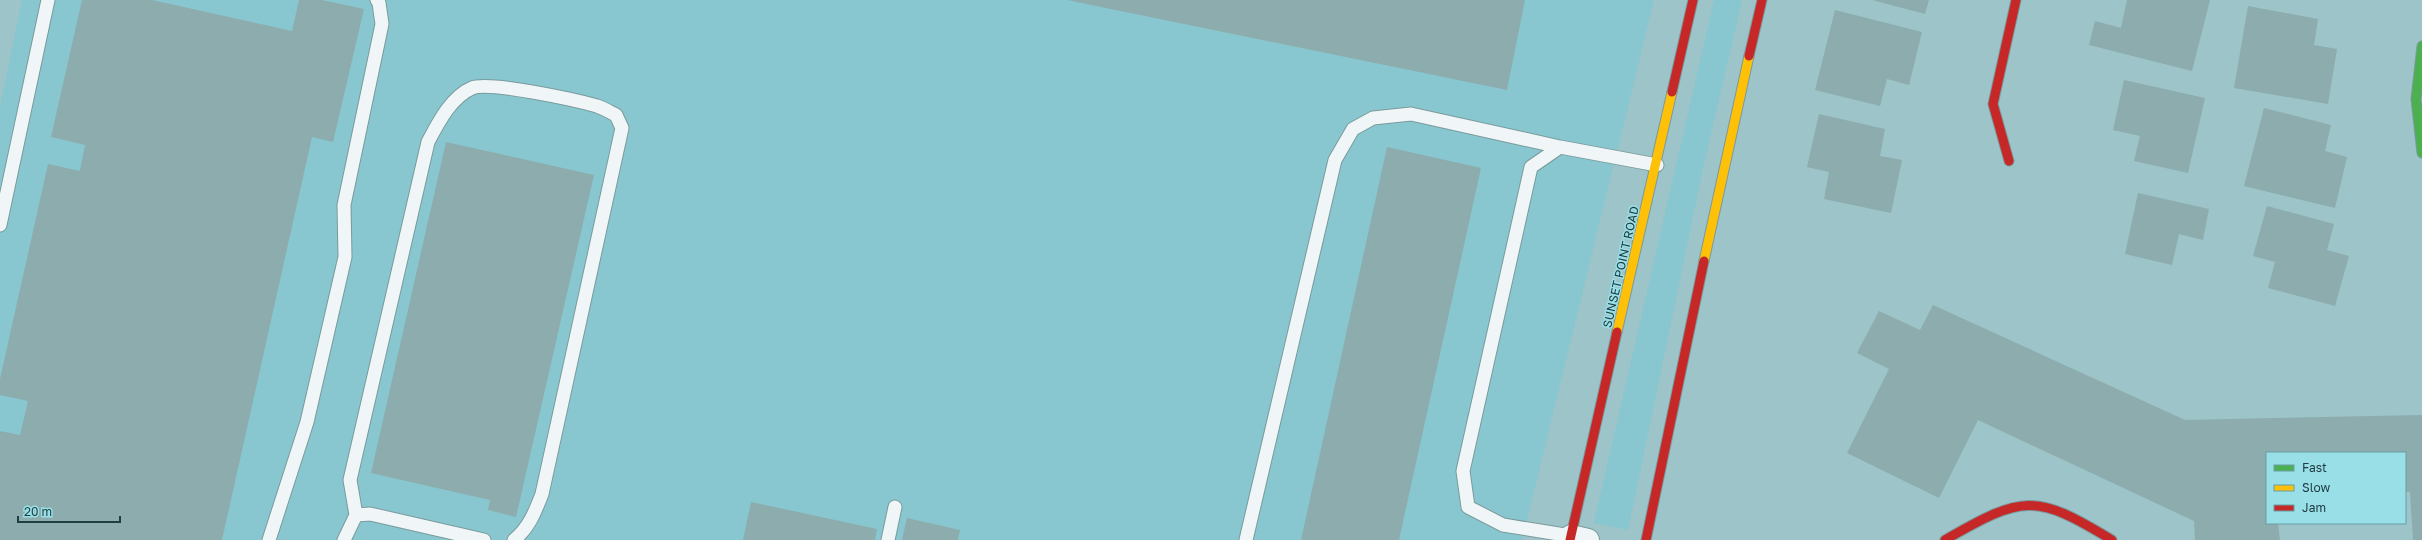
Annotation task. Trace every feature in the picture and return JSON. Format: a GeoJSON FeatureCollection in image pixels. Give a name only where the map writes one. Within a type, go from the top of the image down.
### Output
{"type":"FeatureCollection","features":[{"type":"Feature","properties":{"kind":"main road","name":"SUNSET POINT ROAD"},"geometry":{"type":"LineString","coordinates":[[1577,539],[1656,165],[1693,0]]}},
{"type":"Feature","properties":{"kind":"main road"},"geometry":{"type":"LineString","coordinates":[[1646,540],[1722,172],[1762,0]]}},
{"type":"Feature","properties":{"kind":"main road"},"geometry":{"type":"LineString","coordinates":[[2009,161],[1993,104],[2016,0]]}},
{"type":"Feature","properties":{"kind":"main road"},"geometry":{"type":"LineString","coordinates":[[2422,46],[2416,99],[2422,153]]}},
{"type":"Feature","properties":{"kind":"main road"},"geometry":{"type":"LineString","coordinates":[[1945,540],[1998,511],[2034,504],[2073,517],[2112,540]]}},
{"type":"Feature","properties":{"kind":"lane"},"geometry":{"type":"LineString","coordinates":[[0,225],[48,0]]}},
{"type":"Feature","properties":{"kind":"lane"},"geometry":{"type":"LineString","coordinates":[[269,540],[306,422],[344,257],[344,205],[382,24],[379,2],[377,0]]}},
{"type":"Feature","properties":{"kind":"lane"},"geometry":{"type":"LineString","coordinates":[[344,540],[356,515],[350,480],[428,142],[442,117],[458,98],[473,88],[497,87],[598,106],[616,115],[622,128],[542,494],[534,517],[520,535],[514,540]]}},
{"type":"Feature","properties":{"kind":"lane"},"geometry":{"type":"LineString","coordinates":[[1246,540],[1335,160],[1353,129],[1374,118],[1411,114],[1560,147],[1656,165]]}},
{"type":"Feature","properties":{"kind":"lane"},"geometry":{"type":"LineString","coordinates":[[1560,147],[1532,167],[1463,471],[1468,507],[1503,526],[1577,539]]}},
{"type":"Feature","properties":{"kind":"lane"},"geometry":{"type":"LineString","coordinates":[[888,540],[895,507]]}},
{"type":"Feature","properties":{"kind":"lane"},"geometry":{"type":"LineString","coordinates":[[356,515],[370,514],[484,540]]}},
{"type":"Feature","properties":{"kind":"shaded area"},"geometry":{"type":"Polygon","coordinates":[[[22,0],[1654,0],[1522,540],[0,540],[0,107],[22,0]]]}},
{"type":"Feature","properties":{"kind":"shaded area"},"geometry":{"type":"Polygon","coordinates":[[[1714,0],[1742,0],[1703,168],[1628,530],[1594,523],[1714,0]]]}},
{"type":"Feature","properties":{"kind":"building"},"geometry":{"type":"Polygon","coordinates":[[[82,0],[152,0],[292,31],[299,0],[322,0],[364,9],[333,142],[312,137],[222,540],[0,540],[0,431],[20,435],[28,401],[0,395],[0,379],[48,164],[80,171],[85,145],[51,137],[82,0]]]}},
{"type":"Feature","properties":{"kind":"building"},"geometry":{"type":"Polygon","coordinates":[[[1067,0],[1525,0],[1507,90],[1067,0]]]}},
{"type":"Feature","properties":{"kind":"building"},"geometry":{"type":"Polygon","coordinates":[[[1872,0],[1929,0],[1925,14],[1872,0]]]}},
{"type":"Feature","properties":{"kind":"building"},"geometry":{"type":"Polygon","coordinates":[[[2127,0],[2210,0],[2192,71],[2089,45],[2095,21],[2121,28],[2127,0]]]}},
{"type":"Feature","properties":{"kind":"building"},"geometry":{"type":"Polygon","coordinates":[[[2248,6],[2318,19],[2314,45],[2337,49],[2328,104],[2234,88],[2248,6]]]}},
{"type":"Feature","properties":{"kind":"building"},"geometry":{"type":"Polygon","coordinates":[[[1835,10],[1922,32],[1909,85],[1887,79],[1880,106],[1815,90],[1835,10]]]}},
{"type":"Feature","properties":{"kind":"building"},"geometry":{"type":"Polygon","coordinates":[[[2124,80],[2205,98],[2188,173],[2134,161],[2140,136],[2113,130],[2124,80]]]}},
{"type":"Feature","properties":{"kind":"building"},"geometry":{"type":"Polygon","coordinates":[[[2264,108],[2331,125],[2325,151],[2347,157],[2335,208],[2244,186],[2264,108]]]}},
{"type":"Feature","properties":{"kind":"building"},"geometry":{"type":"Polygon","coordinates":[[[1819,114],[1885,129],[1880,156],[1902,160],[1891,213],[1824,199],[1829,172],[1807,167],[1819,114]]]}},
{"type":"Feature","properties":{"kind":"building"},"geometry":{"type":"Polygon","coordinates":[[[446,142],[594,175],[516,517],[488,510],[490,500],[371,473],[446,142]]]}},
{"type":"Feature","properties":{"kind":"building"},"geometry":{"type":"Polygon","coordinates":[[[1387,147],[1481,168],[1399,540],[1301,540],[1387,147]]]}},
{"type":"Feature","properties":{"kind":"building"},"geometry":{"type":"Polygon","coordinates":[[[2138,193],[2209,209],[2203,240],[2179,234],[2172,265],[2125,254],[2138,193]]]}},
{"type":"Feature","properties":{"kind":"building"},"geometry":{"type":"Polygon","coordinates":[[[2267,206],[2334,224],[2327,250],[2349,256],[2335,306],[2268,288],[2275,262],[2253,256],[2267,206]]]}},
{"type":"Feature","properties":{"kind":"building"},"geometry":{"type":"Polygon","coordinates":[[[1933,305],[2185,420],[2422,415],[2422,540],[2413,540],[2410,492],[2406,492],[2406,452],[2266,452],[2266,524],[2278,524],[2280,540],[2195,540],[2194,521],[1978,420],[1939,498],[1847,453],[1889,369],[1857,353],[1879,311],[1920,330],[1933,305]]]}},
{"type":"Feature","properties":{"kind":"building"},"geometry":{"type":"Polygon","coordinates":[[[751,502],[877,529],[875,540],[743,540],[751,502]]]}},
{"type":"Feature","properties":{"kind":"building"},"geometry":{"type":"Polygon","coordinates":[[[907,518],[960,530],[958,540],[902,540],[907,518]]]}},
{"type":"Feature","properties":{"kind":"traffic: fast"},"geometry":{"type":"LineString","coordinates":[[2422,46],[2416,99],[2422,153]]}},
{"type":"Feature","properties":{"kind":"traffic: slow"},"geometry":{"type":"LineString","coordinates":[[1704,261],[1749,56]]}},
{"type":"Feature","properties":{"kind":"traffic: slow"},"geometry":{"type":"LineString","coordinates":[[1617,332],[1672,92]]}},
{"type":"Feature","properties":{"kind":"traffic: jam"},"geometry":{"type":"LineString","coordinates":[[1672,92],[1693,0]]}},
{"type":"Feature","properties":{"kind":"traffic: jam"},"geometry":{"type":"LineString","coordinates":[[1749,56],[1762,0]]}},
{"type":"Feature","properties":{"kind":"traffic: jam"},"geometry":{"type":"LineString","coordinates":[[2009,161],[1993,104],[2016,0]]}},
{"type":"Feature","properties":{"kind":"traffic: jam"},"geometry":{"type":"LineString","coordinates":[[1646,540],[1704,261]]}},
{"type":"Feature","properties":{"kind":"traffic: jam"},"geometry":{"type":"LineString","coordinates":[[1570,540],[1617,332]]}},
{"type":"Feature","properties":{"kind":"traffic: jam"},"geometry":{"type":"LineString","coordinates":[[1945,540],[1993,514],[2012,508],[2029,506],[2046,507],[2064,514],[2112,540]]}}]}
